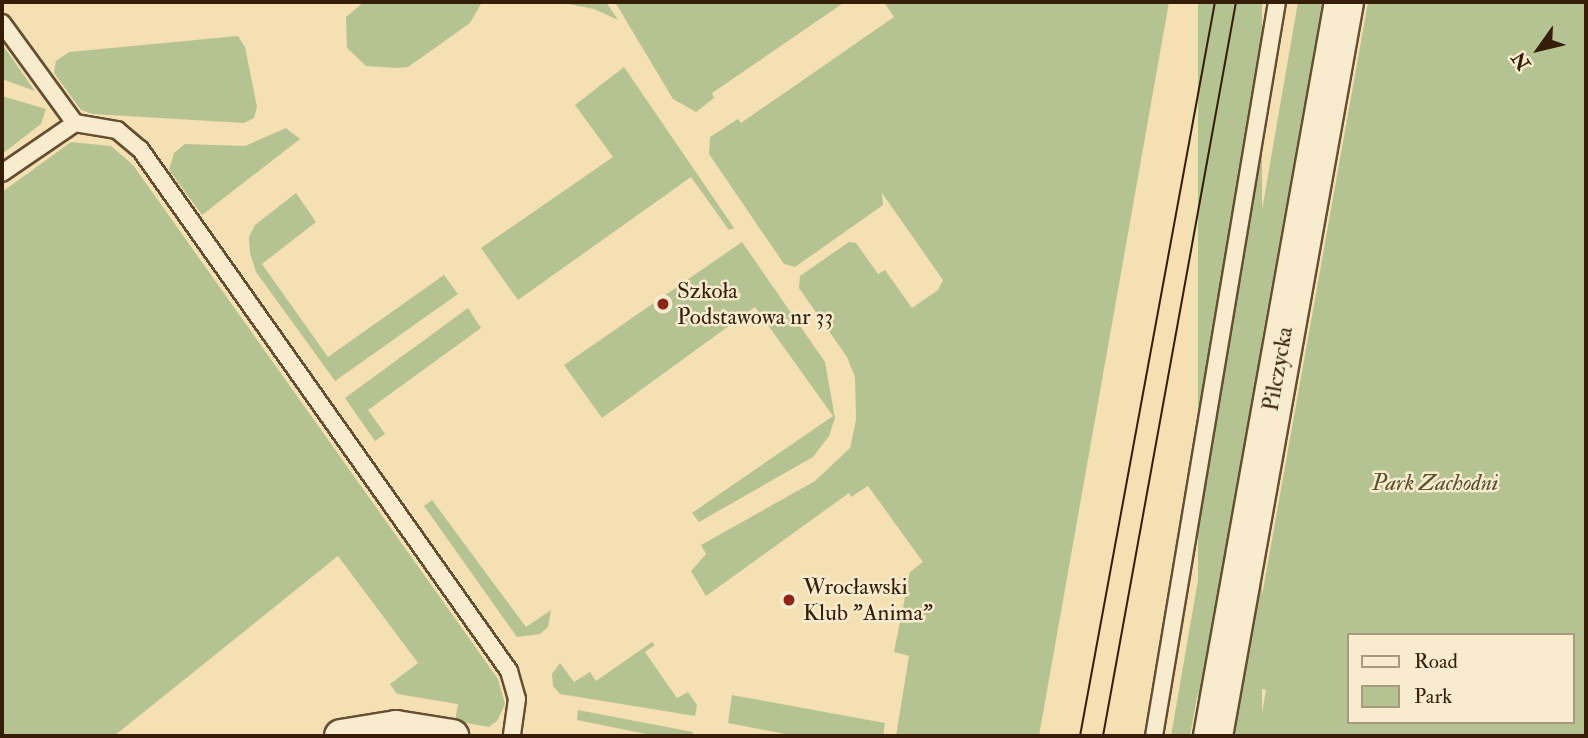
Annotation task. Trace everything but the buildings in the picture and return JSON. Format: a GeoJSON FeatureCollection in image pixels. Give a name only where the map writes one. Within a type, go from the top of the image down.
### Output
{"type":"FeatureCollection","features":[{"type":"Feature","properties":{"kind":"street","name":"Pilczycka"},"geometry":{"type":"LineString","coordinates":[[1213,736],[1344,2]]}},
{"type":"Feature","properties":{"kind":"street"},"geometry":{"type":"LineString","coordinates":[[341,736],[396,727],[452,736]]}},
{"type":"Feature","properties":{"kind":"lane"},"geometry":{"type":"LineString","coordinates":[[1154,736],[1276,2]]}},
{"type":"Feature","properties":{"kind":"lane"},"geometry":{"type":"LineString","coordinates":[[2,23],[75,123]]}},
{"type":"Feature","properties":{"kind":"lane"},"geometry":{"type":"LineString","coordinates":[[2,173],[75,123],[117,130],[148,160],[509,671],[517,699],[512,736]]}},
{"type":"Feature","properties":{"kind":"green space"},"geometry":{"type":"Polygon","coordinates":[[[364,2],[482,2],[470,23],[408,67],[398,68],[366,66],[347,48],[346,17],[364,2]]]}},
{"type":"Feature","properties":{"kind":"green space"},"geometry":{"type":"Polygon","coordinates":[[[558,2],[606,2],[618,20],[594,9],[558,2]]]}},
{"type":"Feature","properties":{"kind":"green space"},"geometry":{"type":"Polygon","coordinates":[[[615,2],[845,2],[712,93],[714,98],[696,112],[673,99],[615,2]]]}},
{"type":"Feature","properties":{"kind":"green space"},"geometry":{"type":"Polygon","coordinates":[[[884,2],[1169,2],[1039,736],[896,736],[909,656],[894,652],[910,572],[923,562],[868,486],[851,497],[849,493],[706,596],[691,571],[706,554],[701,545],[815,481],[850,448],[856,420],[855,377],[847,357],[799,288],[800,276],[849,242],[856,243],[878,274],[885,270],[912,308],[938,290],[943,280],[882,193],[883,205],[795,267],[784,264],[709,154],[710,137],[738,119],[741,123],[894,17],[884,2]]]}},
{"type":"Feature","properties":{"kind":"green space"},"geometry":{"type":"Polygon","coordinates":[[[1198,2],[1262,2],[1262,736],[1198,736],[1198,2]]]}},
{"type":"Feature","properties":{"kind":"green space"},"geometry":{"type":"Polygon","coordinates":[[[1298,2],[1323,2],[1190,736],[1171,736],[1298,2]]]}},
{"type":"Feature","properties":{"kind":"green space","name":"Park Zachodni"},"geometry":{"type":"Polygon","coordinates":[[[1368,2],[1586,2],[1586,736],[1258,736],[1266,690],[1246,685],[1368,2]]]}},
{"type":"Feature","properties":{"kind":"green space"},"geometry":{"type":"Polygon","coordinates":[[[238,36],[245,47],[257,107],[254,118],[244,123],[93,114],[81,110],[54,73],[56,61],[69,52],[238,36]]]}},
{"type":"Feature","properties":{"kind":"green space"},"geometry":{"type":"Polygon","coordinates":[[[2,44],[35,91],[2,79],[2,44]]]}},
{"type":"Feature","properties":{"kind":"green space"},"geometry":{"type":"Polygon","coordinates":[[[624,67],[734,228],[729,230],[691,177],[518,300],[481,248],[613,157],[575,105],[624,67]]]}},
{"type":"Feature","properties":{"kind":"green space"},"geometry":{"type":"Polygon","coordinates":[[[2,96],[46,109],[41,124],[2,154],[2,96]]]}},
{"type":"Feature","properties":{"kind":"green space"},"geometry":{"type":"Polygon","coordinates":[[[286,128],[300,139],[202,215],[169,170],[174,153],[185,144],[245,146],[286,128]]]}},
{"type":"Feature","properties":{"kind":"green space"},"geometry":{"type":"Polygon","coordinates":[[[71,142],[111,146],[133,165],[498,679],[505,704],[497,721],[489,727],[455,721],[458,704],[397,694],[390,684],[418,663],[338,556],[114,736],[2,736],[2,192],[71,142]]]}},
{"type":"Feature","properties":{"kind":"green space"},"geometry":{"type":"Polygon","coordinates":[[[296,193],[316,222],[262,264],[328,357],[444,275],[458,294],[335,381],[256,272],[250,253],[249,237],[255,225],[296,193]]]}},
{"type":"Feature","properties":{"kind":"green space"},"geometry":{"type":"Polygon","coordinates":[[[742,242],[825,362],[835,418],[829,436],[813,457],[699,522],[692,513],[833,416],[755,307],[602,418],[564,365],[742,242]]]}},
{"type":"Feature","properties":{"kind":"green space"},"geometry":{"type":"Polygon","coordinates":[[[468,308],[481,328],[368,410],[385,434],[375,441],[345,398],[468,308]]]}},
{"type":"Feature","properties":{"kind":"green space"},"geometry":{"type":"Polygon","coordinates":[[[432,500],[526,627],[551,610],[548,627],[540,634],[517,637],[424,506],[432,500]]]}},
{"type":"Feature","properties":{"kind":"green space"},"geometry":{"type":"Polygon","coordinates":[[[652,642],[655,645],[645,652],[677,698],[688,692],[697,705],[695,716],[560,694],[553,686],[552,674],[560,663],[574,682],[590,672],[596,681],[652,642]]]}},
{"type":"Feature","properties":{"kind":"green space"},"geometry":{"type":"Polygon","coordinates":[[[732,695],[885,723],[883,736],[795,736],[728,723],[732,695]]]}},
{"type":"Feature","properties":{"kind":"green space"},"geometry":{"type":"Polygon","coordinates":[[[578,710],[693,732],[692,736],[656,736],[577,720],[578,710]]]}},
{"type":"Feature","properties":{"kind":"tram line"},"geometry":{"type":"LineString","coordinates":[[1080,736],[1215,2]]}},
{"type":"Feature","properties":{"kind":"tram line"},"geometry":{"type":"LineString","coordinates":[[1103,736],[1236,2]]}},
{"type":"Feature","properties":{"kind":"place","name":"Szkoła Podstawowa nr 33"},"geometry":{"type":"Point","coordinates":[663,304]}},
{"type":"Feature","properties":{"kind":"place","name":"Wrocławski Klub \"Anima\""},"geometry":{"type":"Point","coordinates":[789,600]}}]}
